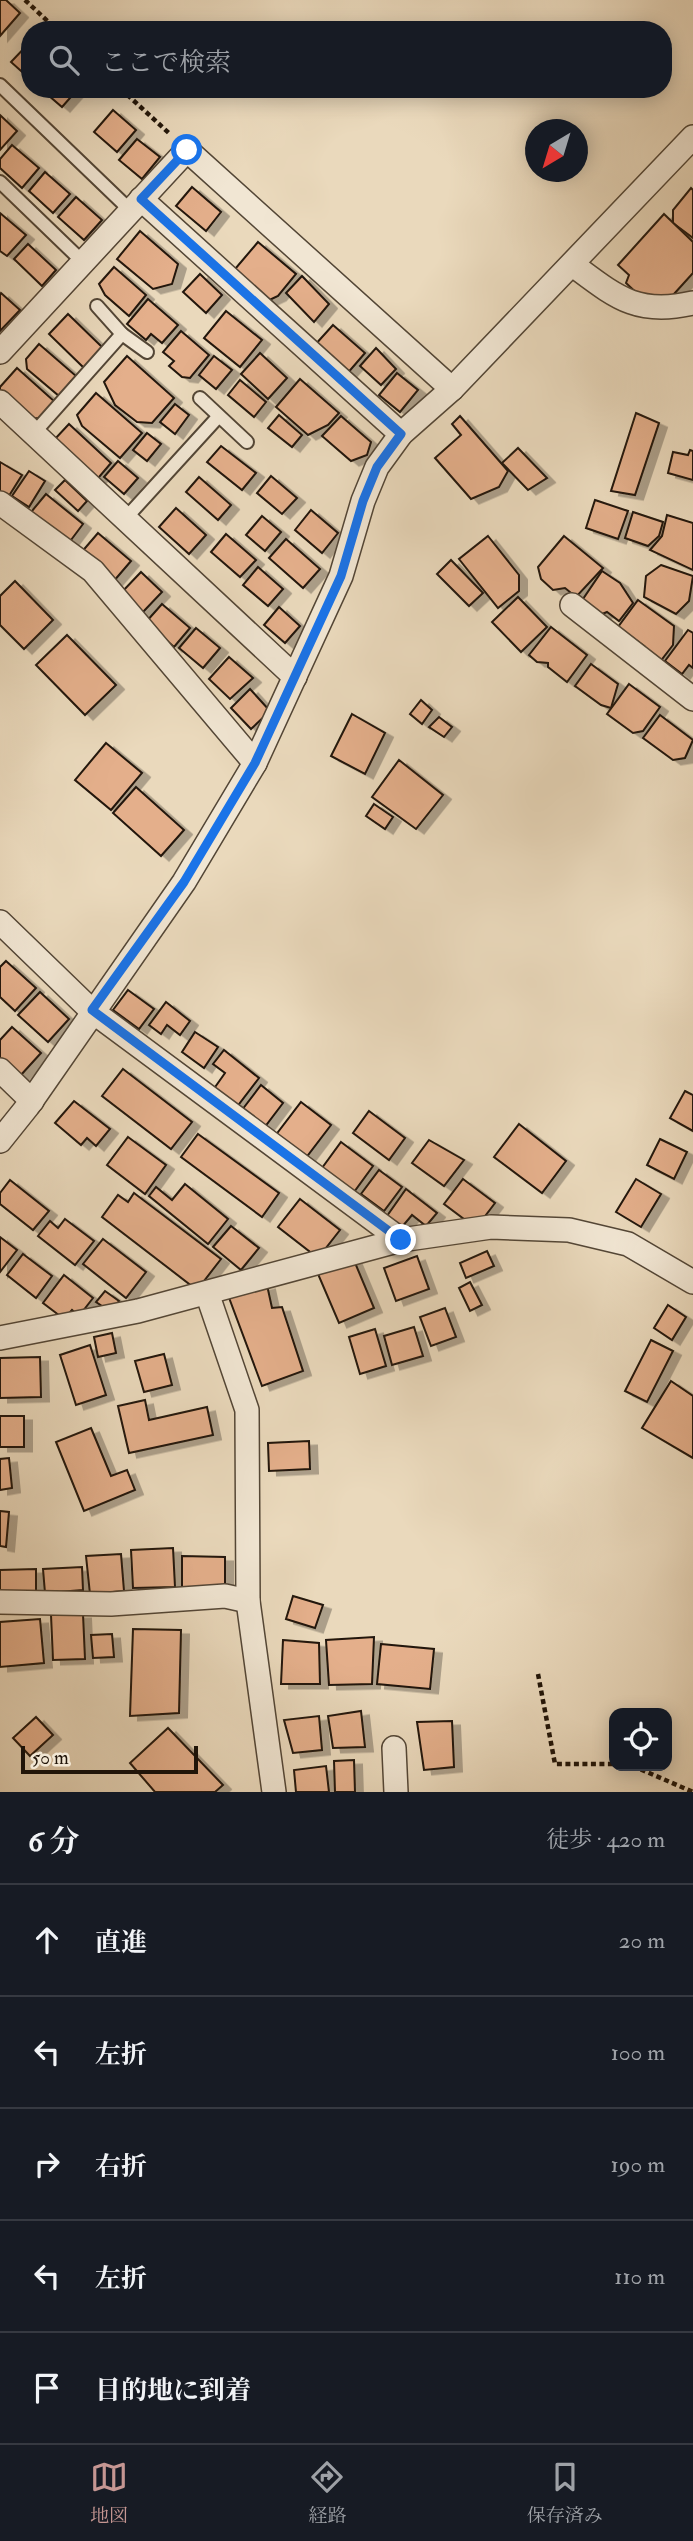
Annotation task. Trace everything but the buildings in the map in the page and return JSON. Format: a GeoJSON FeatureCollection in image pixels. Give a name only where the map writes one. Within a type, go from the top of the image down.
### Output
{"type":"FeatureCollection","features":[{"type":"Feature","properties":{"kind":"street"},"geometry":{"type":"LineString","coordinates":[[0,1141],[32,1101],[92,1010],[184,882],[255,763],[341,576],[363,501],[377,467],[401,434],[452,389],[693,136]]}},
{"type":"Feature","properties":{"kind":"street"},"geometry":{"type":"LineString","coordinates":[[0,352],[187,150],[452,389]]}},
{"type":"Feature","properties":{"kind":"street"},"geometry":{"type":"LineString","coordinates":[[136,205],[401,434]]}},
{"type":"Feature","properties":{"kind":"street"},"geometry":{"type":"LineString","coordinates":[[573,265],[611,294],[640,308],[668,309],[693,303]]}},
{"type":"Feature","properties":{"kind":"street"},"geometry":{"type":"LineString","coordinates":[[0,402],[295,677]]}},
{"type":"Feature","properties":{"kind":"street"},"geometry":{"type":"LineString","coordinates":[[0,503],[93,572],[255,763]]}},
{"type":"Feature","properties":{"kind":"street"},"geometry":{"type":"LineString","coordinates":[[572,605],[693,699]]}},
{"type":"Feature","properties":{"kind":"street"},"geometry":{"type":"LineString","coordinates":[[0,922],[92,1010],[401,1240]]}},
{"type":"Feature","properties":{"kind":"street"},"geometry":{"type":"LineString","coordinates":[[0,1070],[32,1101]]}},
{"type":"Feature","properties":{"kind":"street"},"geometry":{"type":"LineString","coordinates":[[0,1338],[125,1314],[401,1240],[491,1227],[569,1230],[628,1244],[693,1282]]}},
{"type":"Feature","properties":{"kind":"street"},"geometry":{"type":"LineString","coordinates":[[207,1293],[247,1410],[248,1601],[274,1792]]}},
{"type":"Feature","properties":{"kind":"street"},"geometry":{"type":"LineString","coordinates":[[0,1602],[111,1604],[225,1595],[248,1601]]}},
{"type":"Feature","properties":{"kind":"street"},"geometry":{"type":"LineString","coordinates":[[394,1748],[396,1792]]}},
{"type":"Feature","properties":{"kind":"lane"},"geometry":{"type":"LineString","coordinates":[[0,85],[136,205]]}},
{"type":"Feature","properties":{"kind":"lane"},"geometry":{"type":"LineString","coordinates":[[0,182],[83,262]]}},
{"type":"Feature","properties":{"kind":"lane"},"geometry":{"type":"LineString","coordinates":[[97,306],[122,334],[146,352]]}},
{"type":"Feature","properties":{"kind":"lane"},"geometry":{"type":"LineString","coordinates":[[34,433],[122,334]]}},
{"type":"Feature","properties":{"kind":"lane"},"geometry":{"type":"LineString","coordinates":[[200,398],[247,442]]}},
{"type":"Feature","properties":{"kind":"lane"},"geometry":{"type":"LineString","coordinates":[[125,519],[218,417]]}},
{"type":"Feature","properties":{"kind":"path"},"geometry":{"type":"LineString","coordinates":[[26,0],[48,21]]}},
{"type":"Feature","properties":{"kind":"path"},"geometry":{"type":"LineString","coordinates":[[131,98],[187,150]]}},
{"type":"Feature","properties":{"kind":"path"},"geometry":{"type":"LineString","coordinates":[[538,1674],[555,1764],[609,1764]]}},
{"type":"Feature","properties":{"kind":"path"},"geometry":{"type":"LineString","coordinates":[[645,1771],[693,1792]]}},
{"type":"Feature","properties":{"kind":"route"},"geometry":{"type":"LineString","coordinates":[[187,150],[141,199],[401,434],[377,467],[363,501],[341,576],[255,763],[184,882],[92,1010],[401,1240]]}}]}
